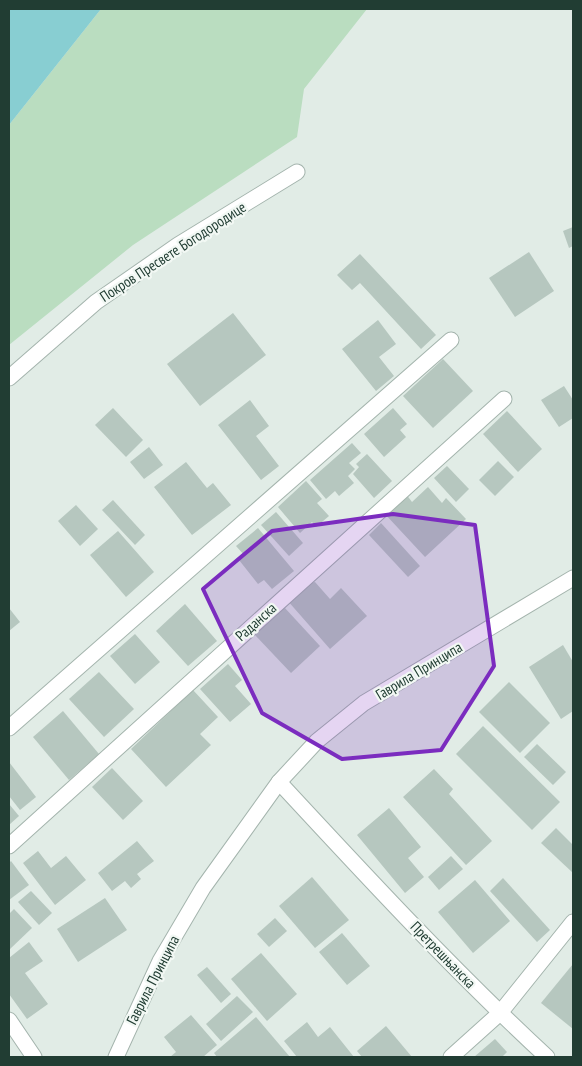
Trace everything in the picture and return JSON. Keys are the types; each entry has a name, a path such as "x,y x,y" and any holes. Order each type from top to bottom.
{"street":[{"name":"Покров Пресвете Богодородице","path":"9,378 96,302 178,245 297,172"},
{"path":"9,728 451,340"},
{"name":"Раданска","path":"9,846 504,399"},
{"name":"Гаврила Принципа","path":"116,1057 160,961 203,888 279,782 317,741 364,704 573,578"},
{"name":"Претрешњанска","path":"279,782 386,897 500,1014 547,1057"},
{"path":"451,1057 500,1014 573,922"},
{"path":"9,1020 34,1057"}],"highlighted area":[{"path":"393,514 475,525 494,666 441,750 342,759 262,713 203,589 272,531"}],"green space":[{"path":"101,9 367,9 304,89 297,137 133,245 9,345 9,125"}],"water":[{"path":"9,9 101,9 9,125"}],"building":[{"path":"573,227 573,246 569,248 563,231"},
{"path":"529,252 554,291 515,317 489,278"},
{"path":"360,254 436,335 421,349 360,283 352,290 337,275"},
{"path":"233,313 266,355 200,406 167,364"},
{"path":"378,320 396,344 379,357 394,376 376,391 342,349"},
{"path":"443,359 473,391 433,428 403,396"},
{"path":"564,386 573,400 573,418 559,427 541,400"},
{"path":"250,400 269,426 256,436 279,466 261,480 218,425"},
{"path":"113,408 143,440 126,457 95,425"},
{"path":"393,408 407,424 400,430 406,437 384,457 364,434"},
{"path":"507,411 542,449 518,472 483,434"},
{"path":"352,443 361,453 349,463 355,469 348,476 354,483 339,496 335,491 326,499 310,480"},
{"path":"149,447 163,465 144,479 130,462"},
{"path":"367,454 392,481 374,498 353,474 359,467 356,464"},
{"path":"498,461 514,477 495,496 479,480"},
{"path":"186,462 207,488 213,483 231,505 192,535 154,487"},
{"path":"447,466 469,489 456,502 434,478"},
{"path":"306,481 322,499 317,503 329,516 316,527 312,522 300,533 278,507"},
{"path":"428,487 442,503 446,498 466,519 425,557 385,514 406,494 412,502"},
{"path":"113,500 145,535 135,545 102,510"},
{"path":"76,505 98,529 80,546 58,521"},
{"path":"276,512 303,543 289,556 261,525"},
{"path":"381,523 420,566 408,577 369,535"},
{"path":"258,528 294,571 272,589 264,580 258,584 239,560 245,556 236,546"},
{"path":"118,531 154,572 126,597 90,555"},
{"path":"315,582 330,599 341,588 367,616 330,649 287,600 305,584"},
{"path":"185,604 217,641 188,666 156,631"},
{"path":"284,607 320,646 291,673 255,635"},
{"path":"9,608 20,622 9,631"},
{"path":"135,634 160,662 135,684 110,656"},
{"path":"563,645 573,662 573,711 561,719 529,667"},
{"path":"228,664 242,680 235,686 251,704 230,722 200,689"},
{"path":"99,672 134,709 104,737 69,699"},
{"path":"509,682 550,723 520,753 479,712"},
{"path":"193,690 218,717 200,734 211,745 166,787 131,749"},
{"path":"63,711 99,754 69,780 33,737"},
{"path":"483,726 560,802 532,830 456,754"},
{"path":"537,744 566,772 553,785 524,757"},
{"path":"9,762 36,797 20,810 9,796"},
{"path":"112,768 143,801 123,820 92,787"},
{"path":"434,769 453,789 449,794 492,841 466,865 403,797"},
{"path":"9,804 19,816 9,825"},
{"path":"389,808 421,847 408,858 424,877 405,893 357,835"},
{"path":"556,828 573,845 573,873 541,843"},
{"path":"137,841 154,861 137,874 141,879 131,888 125,881 112,891 98,873"},
{"path":"38,851 51,868 66,856 86,880 55,905 23,863"},
{"path":"451,856 463,869 439,890 428,877"},
{"path":"11,861 29,885 9,900 9,863"},
{"path":"312,877 349,920 315,948 279,906"},
{"path":"503,878 550,930 537,942 490,891"},
{"path":"475,880 510,921 473,953 438,912"},
{"path":"31,891 52,913 39,925 18,902"},
{"path":"105,898 127,930 78,962 57,929"},
{"path":"14,909 32,928 9,950 9,914"},
{"path":"275,918 287,931 269,947 257,934"},
{"path":"342,933 370,966 347,985 319,952"},
{"path":"29,942 43,961 25,973 48,1004 27,1019 9,994 9,958"},
{"path":"261,953 297,994 267,1021 231,979"},
{"path":"573,964 573,1029 541,1003"},
{"path":"207,967 231,994 221,1003 197,975"},
{"path":"237,996 253,1012 221,1041 206,1024"},
{"path":"191,1015 217,1045 203,1057 170,1057 176,1052 164,1037"},
{"path":"256,1017 290,1057 217,1057 214,1053"},
{"path":"307,1022 318,1037 330,1027 354,1057 297,1057 284,1041"},
{"path":"386,1026 412,1057 362,1057 357,1051"},
{"path":"495,1039 507,1052 502,1057 474,1057"}]}
